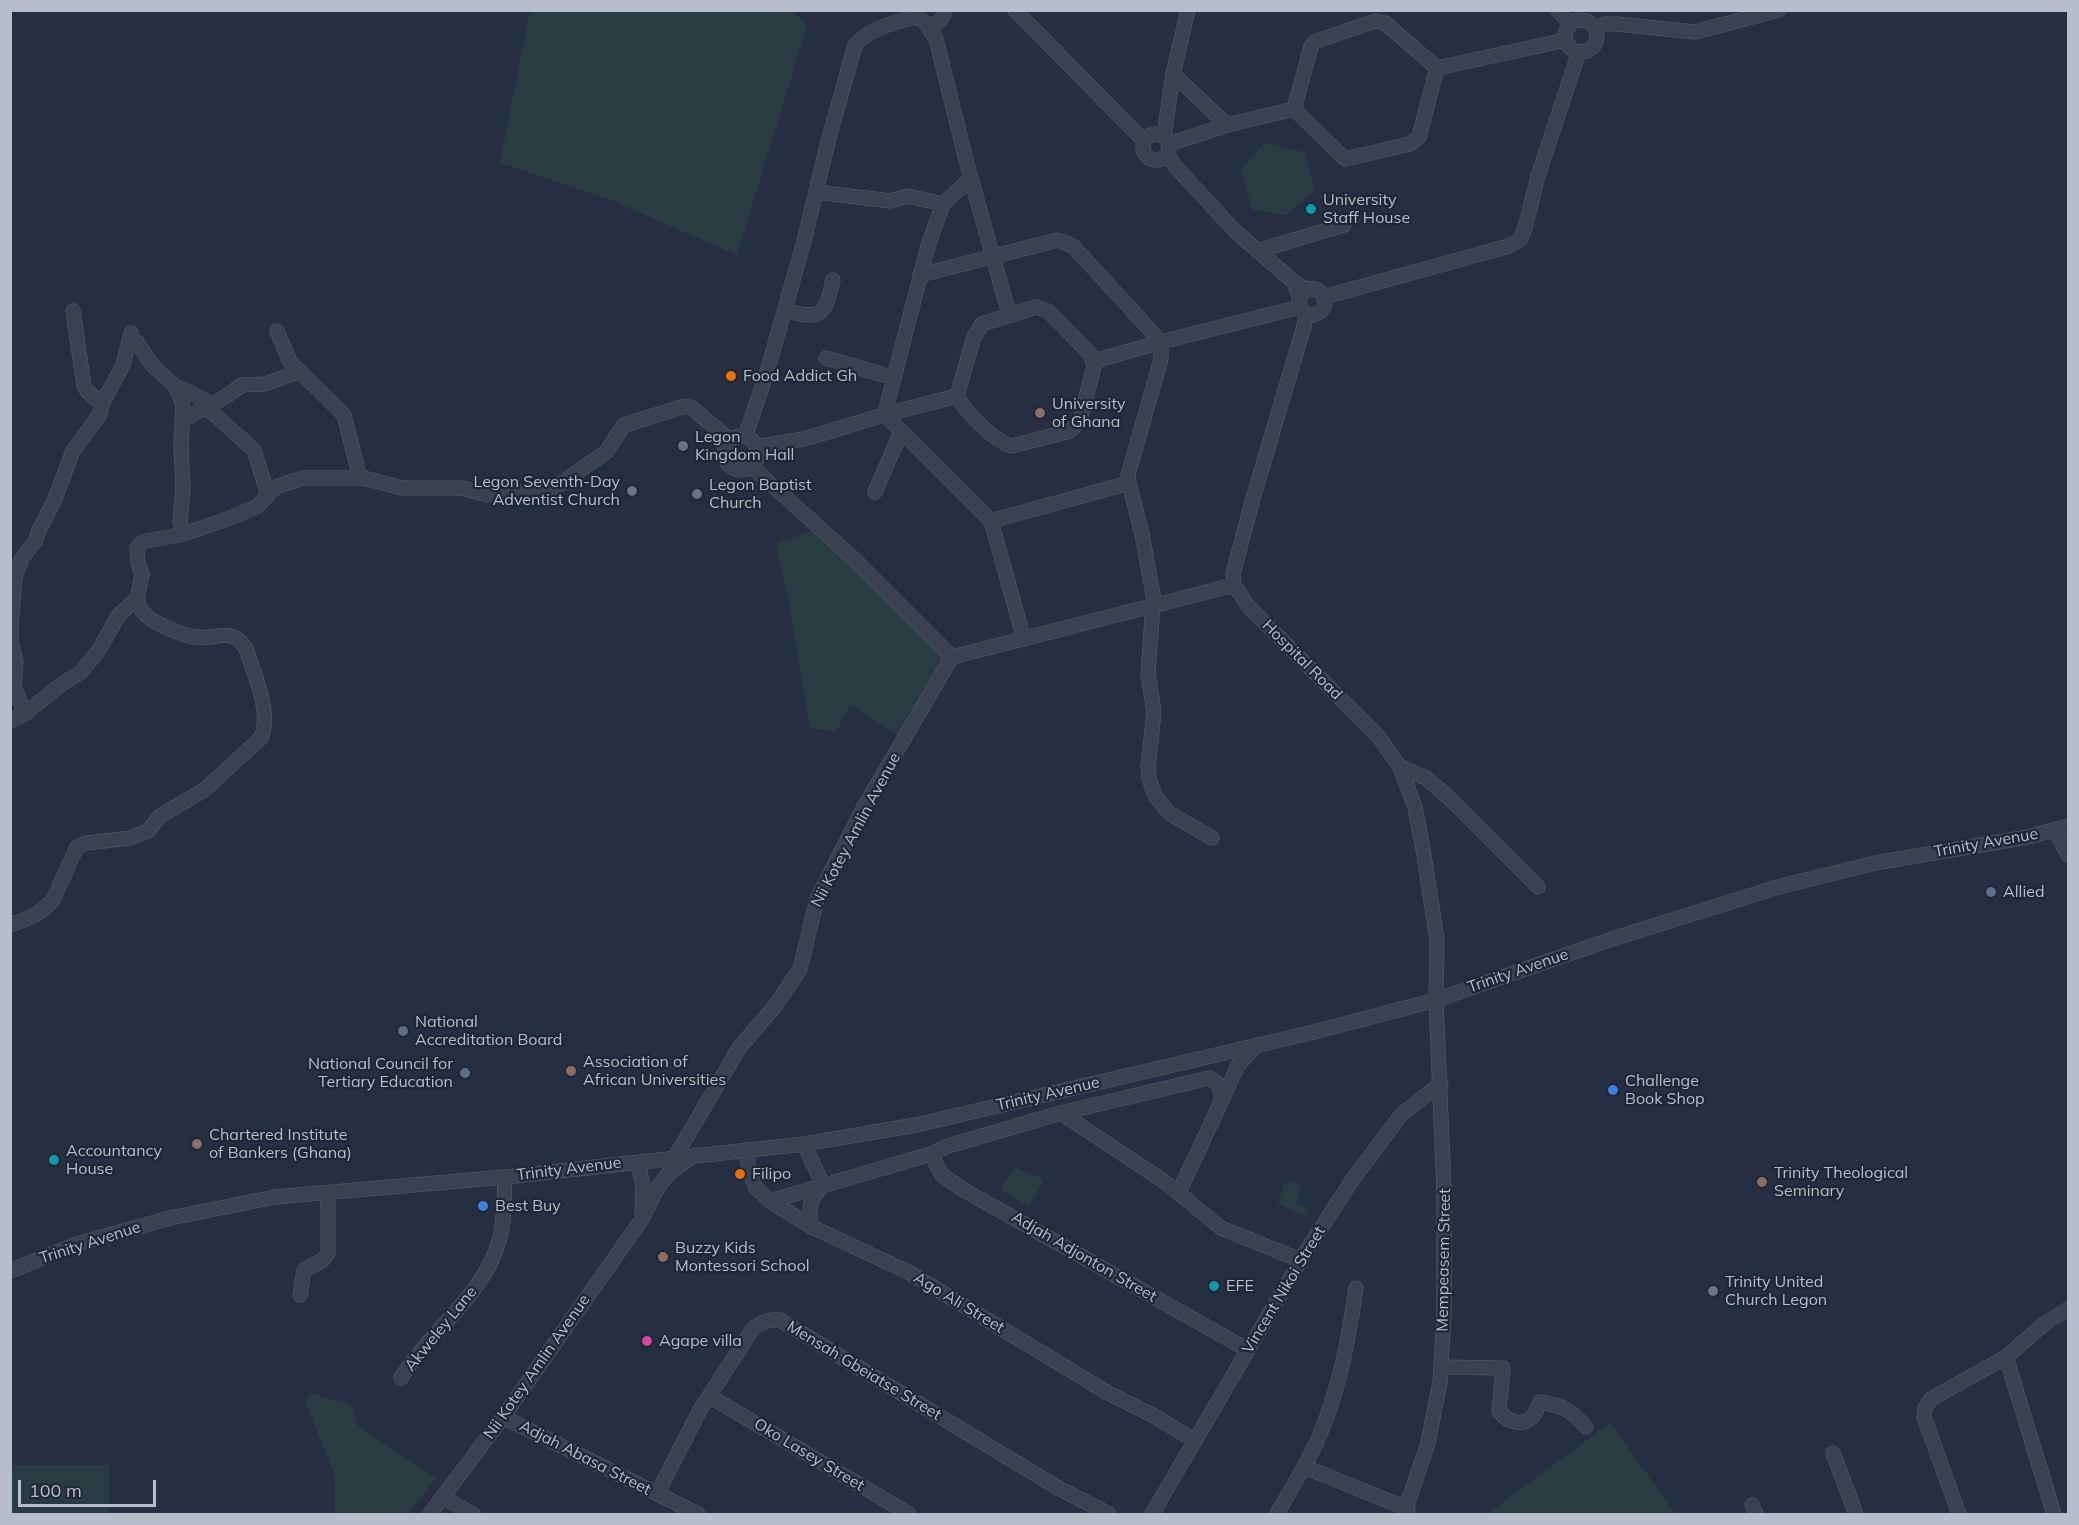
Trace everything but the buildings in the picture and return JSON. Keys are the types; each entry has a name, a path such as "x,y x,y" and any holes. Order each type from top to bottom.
{"street":[{"path":"1015,10 1134,130 1161,148 1235,231 1294,282 1305,308"},
{"path":"1161,148 1173,74 1188,10"},
{"path":"1557,10 1571,24"},
{"path":"1592,20 1597,36 1594,45 1587,51 1579,52 1571,48 1566,40 1566,32 1571,24 1579,20 1592,20 1605,24 1695,32 1779,10"},
{"path":"745,437 784,310 855,45 874,29 934,15 936,39 971,178 1010,315"},
{"path":"1294,109 1314,42 1376,21 1384,23 1437,68"},
{"path":"1437,68 1566,40"},
{"path":"1324,297 1509,246 1520,240 1538,176 1579,52"},
{"path":"1294,109 1345,159 1410,144 1419,137 1437,68"},
{"path":"1173,74 1227,125"},
{"path":"1161,148 1227,125 1294,109"},
{"path":"971,178 944,204 928,246 887,405 887,414 901,432 991,521 1024,639"},
{"path":"816,192 890,201 908,196 944,204"},
{"path":"1257,250 1344,225"},
{"path":"920,274 1058,240 1066,242 1073,246 1161,342 1161,359 1128,475 1142,534 1154,605 1148,674 1154,712 1148,767 1149,778 1155,796 1169,813 1212,838"},
{"path":"784,310 808,315 820,313 825,308 833,280"},
{"path":"751,466 853,558 952,657 1234,585 1233,574 1238,552 1305,308 1319,290 1324,297 1322,311 1305,308 1161,342 1094,361"},
{"path":"1036,307 1048,311 1091,355 1094,361 1080,420 1076,426 1070,431 1020,444 1012,446 1002,443 966,411 957,396 974,337 982,324 1036,307"},
{"path":"73,311 84,386 102,404"},
{"path":"277,331 286,356 329,403 344,415 360,478"},
{"path":"25,714 14,686 16,662 11,643 11,626 15,577 22,558 36,540 54,501 73,451 100,414 102,404 123,365 134,337 152,365 176,387 189,392 208,405 254,450 268,495"},
{"path":"826,358 894,378"},
{"path":"183,420 242,385 265,384 300,370"},
{"path":"176,387 183,406 181,445 183,488 180,522 184,534"},
{"path":"756,447 804,440 887,414 957,396"},
{"path":"10,925 35,916 47,907 77,847 86,843 130,838 148,831 160,816 204,790 261,738 263,702 246,648 241,641 230,635 194,637 158,624 142,612 137,597 142,575 137,548 142,542 184,534 254,508 278,486 303,478 360,478 402,488 462,488 487,495 514,490 539,496 545,495 606,452 624,425 679,407 692,408 730,440"},
{"path":"875,492 901,432"},
{"path":"740,436 745,437 754,442 757,457 747,469 736,469 725,459 725,448 730,440 740,436"},
{"path":"991,521 1130,483"},
{"name":"Hospital Road","path":"1234,585 1249,607 1378,736 1400,767 1415,807 1429,884 1437,940 1436,1000"},
{"path":"10,722 25,714 88,665 118,616 137,597"},
{"name":"Nii Kotey Amlin Avenue","path":"675,1157 740,1048 775,1006 800,969 817,899 865,805 952,657"},
{"path":"1400,767 1426,778 1447,796 1538,887"},
{"name":"Trinity Avenue","path":"10,1271 77,1244 170,1218 275,1197 505,1177 696,1154 804,1144 916,1125 1257,1045 1436,1000 1612,939 1768,890 1875,863 2028,837 2068,826"},
{"path":"2055,831 2068,855"},
{"name":"Mempeasem Street","path":"1406,1512 1428,1443 1441,1367 1444,1315 1444,1189 1436,1000"},
{"path":"770,1201 1061,1113 1213,1080 1238,1065 1257,1045"},
{"path":"1179,1192 1238,1065"},
{"path":"1213,1080 1222,1091 1221,1102"},
{"name":"Vincent Nikoi Street","path":"1152,1515 1300,1260 1353,1179 1401,1115 1441,1083"},
{"path":"1061,1113 1179,1192 1221,1228 1300,1260"},
{"path":"804,1144 823,1185"},
{"name":"Ago Ali Street","path":"746,1150 749,1170 756,1188 770,1201 812,1227 910,1273 1108,1394 1154,1416 1194,1440"},
{"name":"Nii Kotey Amlin Avenue","path":"430,1515 503,1417 642,1219 658,1186 669,1173 696,1154"},
{"name":"Adjah Adjonton Street","path":"931,1154 942,1175 962,1190 1248,1350"},
{"path":"638,1162 643,1186 642,1219"},
{"name":"Akweley Lane","path":"401,1378 412,1360 475,1289 494,1256 502,1231 505,1177"},
{"path":"812,1227 809,1213 811,1199 823,1185"},
{"path":"300,1295 304,1270 323,1260 328,1253 328,1192"},
{"path":"1277,1515 1305,1467 1321,1432 1336,1388 1349,1338 1356,1288"},
{"path":"1959,1515 1924,1417 1925,1408 1931,1400 2006,1357 2044,1324 2068,1310"},
{"name":"Mensah Gbeiatse Street","path":"657,1494 709,1396 758,1324 771,1319 780,1320 1060,1489 1109,1515"},
{"path":"2006,1357 2054,1515"},
{"path":"1441,1367 1503,1368 1499,1411 1504,1418 1517,1423 1528,1420 1535,1415 1540,1402 1563,1406 1574,1413 1586,1427"},
{"name":"Oko Lasey Street","path":"709,1396 909,1515"},
{"name":"Adjah Abasa Street","path":"503,1417 698,1515"},
{"path":"1833,1453 1856,1515"},
{"path":"1305,1467 1406,1512"},
{"path":"442,1497 473,1515"}],"green space":[{"path":"530,11 792,11 807,26 737,255 613,201 500,163"},
{"path":"1265,143 1304,152 1315,190 1287,215 1253,210 1240,170"},
{"path":"814,530 946,657 899,736 850,704 836,732 810,728 789,602 776,544"},
{"path":"1015,1167 1044,1180 1029,1206 1001,1190"},
{"path":"1292,1181 1301,1187 1297,1204 1309,1209 1306,1216 1278,1204 1285,1182"},
{"path":"311,1393 351,1405 358,1426 436,1478 408,1514 335,1514 335,1476 305,1401"},
{"path":"1610,1423 1676,1514 1493,1514 1491,1511"},
{"path":"10,1465 109,1465 109,1514 11,1514"}],"place":[{"name":"University Staff House","path":"1311,209"},
{"name":"Food Addict Gh","path":"731,376"},
{"name":"University of Ghana","path":"1040,413"},
{"name":"Legon Kingdom Hall","path":"683,446"},
{"name":"Legon Seventh-Day Adventist Church","path":"632,491"},
{"name":"Legon Baptist Church","path":"697,494"},
{"name":"Allied","path":"1991,892"},
{"name":"National Accreditation Board","path":"403,1031"},
{"name":"Association of African Universities","path":"571,1071"},
{"name":"National Council for Tertiary Education","path":"465,1073"},
{"name":"Challenge Book Shop","path":"1613,1090"},
{"name":"Chartered Institute of Bankers (Ghana)","path":"197,1144"},
{"name":"Accountancy House","path":"54,1160"},
{"name":"Filipo","path":"740,1174"},
{"name":"Trinity Theological Seminary","path":"1762,1182"},
{"name":"Best Buy","path":"483,1206"},
{"name":"Buzzy Kids Montessori School","path":"663,1257"},
{"name":"EFE","path":"1214,1286"},
{"name":"Trinity United Church Legon","path":"1713,1291"},
{"name":"Agape villa","path":"647,1341"}]}
